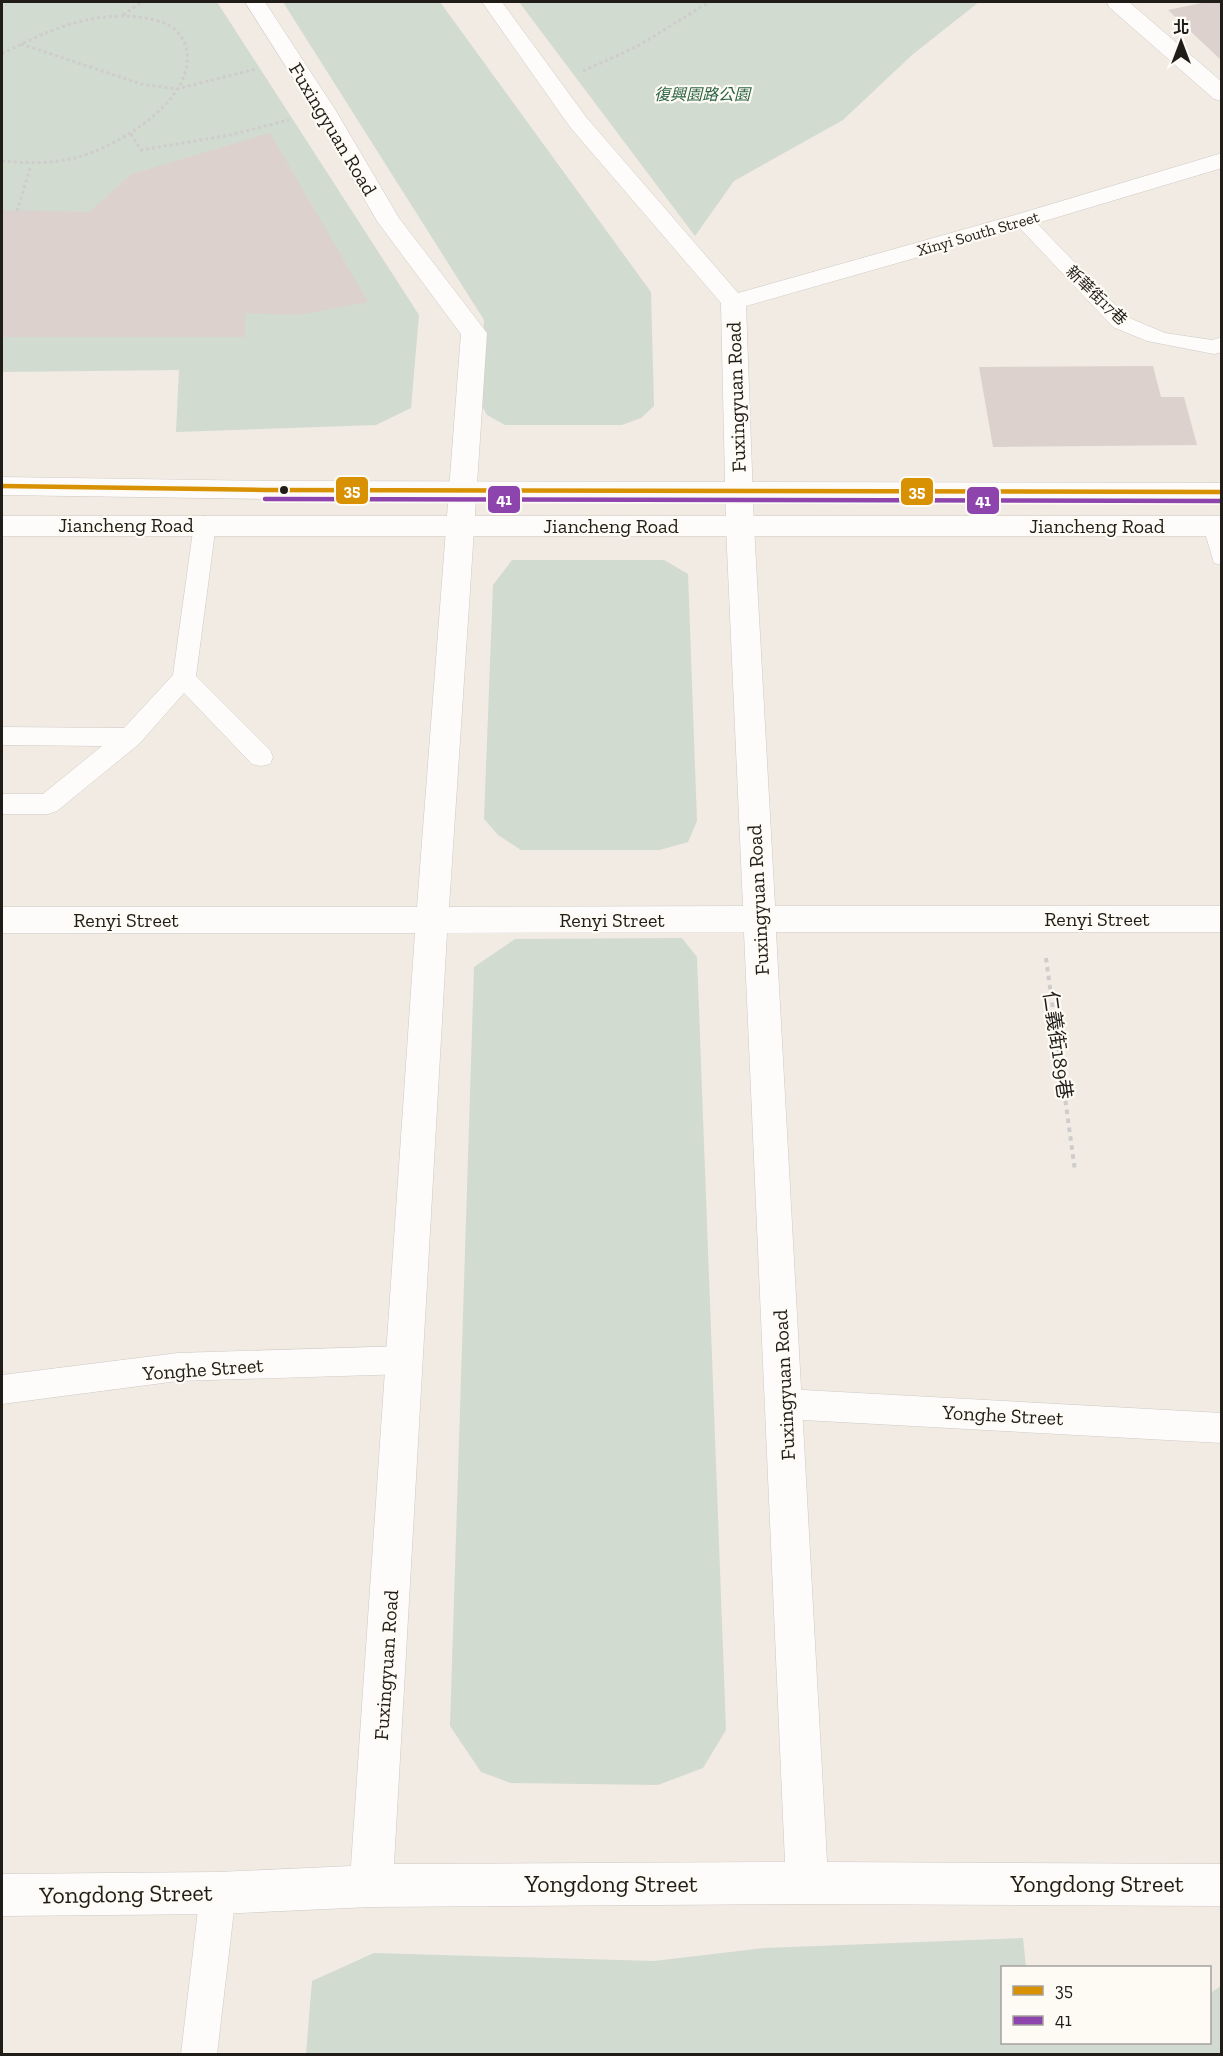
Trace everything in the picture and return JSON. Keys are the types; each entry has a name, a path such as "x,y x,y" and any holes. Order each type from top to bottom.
{"street":[{"name":"Fuxingyuan Road","path":"255,2 325,111 389,221 474,333 432,920 371,1886"},
{"name":"Fuxingyuan Road","path":"492,2 578,122 733,303 740,526 807,1883"},
{"path":"1117,2 1221,94"},
{"name":"Xinyi South Street","path":"733,303 1023,220 1221,160"},
{"name":"Jiancheng Road","path":"2,486 464,491 1221,492"},
{"name":"Jiancheng Road","path":"2,526 1218,526"},
{"name":"Renyi Street","path":"2,920 1221,919"},
{"name":"Yongdong Street","path":"2,1895 218,1893 371,1886 807,1883 1221,1885"}],"lane":[{"name":"新華街17巷","path":"1023,220 1120,322 1136,331 1170,342 1214,347 1221,344"},
{"path":"2,804 48,804 130,737 184,678 205,525"},
{"path":"1218,526 1221,557"},
{"path":"184,678 261,756"},
{"path":"2,736 130,737"},
{"name":"Yonghe Street","path":"2,1390 178,1367 406,1360"},
{"name":"Yonghe Street","path":"785,1404 1221,1428"},
{"path":"200,2055 218,1893"}],"path":[{"path":"123,15 142,2"},
{"path":"552,85 638,46 709,2"},
{"path":"2,54 67,25 123,15 145,17 167,23 181,33 186,47 187,65 177,89 158,111 131,134 101,150 79,157 31,165 2,162"},
{"path":"20,44 141,84 177,89 291,60"},
{"path":"131,134 141,150 230,135 325,111"},
{"path":"17,211 31,165"},
{"name":"仁義街189巷","path":"1040,919 1075,1171"}],"green space":[{"path":"2,2 217,2 419,315 411,408 376,425 176,432 179,370 2,372"},
{"path":"283,2 440,2 651,292 654,406 641,418 622,425 505,425 487,415 479,400 484,320"},
{"name":"復興園路公園","path":"519,2 979,2 912,55 843,120 734,181 695,236"},
{"path":"512,560 664,560 688,574 697,821 688,842 660,850 521,850 498,835 484,819 493,585"},
{"path":"682,938 697,957 726,1730 703,1768 658,1785 511,1783 481,1772 450,1726 474,967 515,939"},
{"path":"1023,1938 1026,1966 1001,1966 1001,2044 1211,2044 1211,1992 1221,1986 1221,2054 306,2054 312,1981 374,1953 654,1961 765,1948"}],"building":[{"path":"1207,2 1222,2 1222,61 1168,10"},
{"path":"270,133 368,302 299,315 245,313 245,337 2,337 2,210 89,212 132,174"},
{"path":"1153,366 1161,397 1184,397 1197,445 993,447 979,367"}],"transit line":[{"name":"35","path":"2,486 265,490 1222,492"},
{"name":"41","path":"265,499 1222,501"}]}
